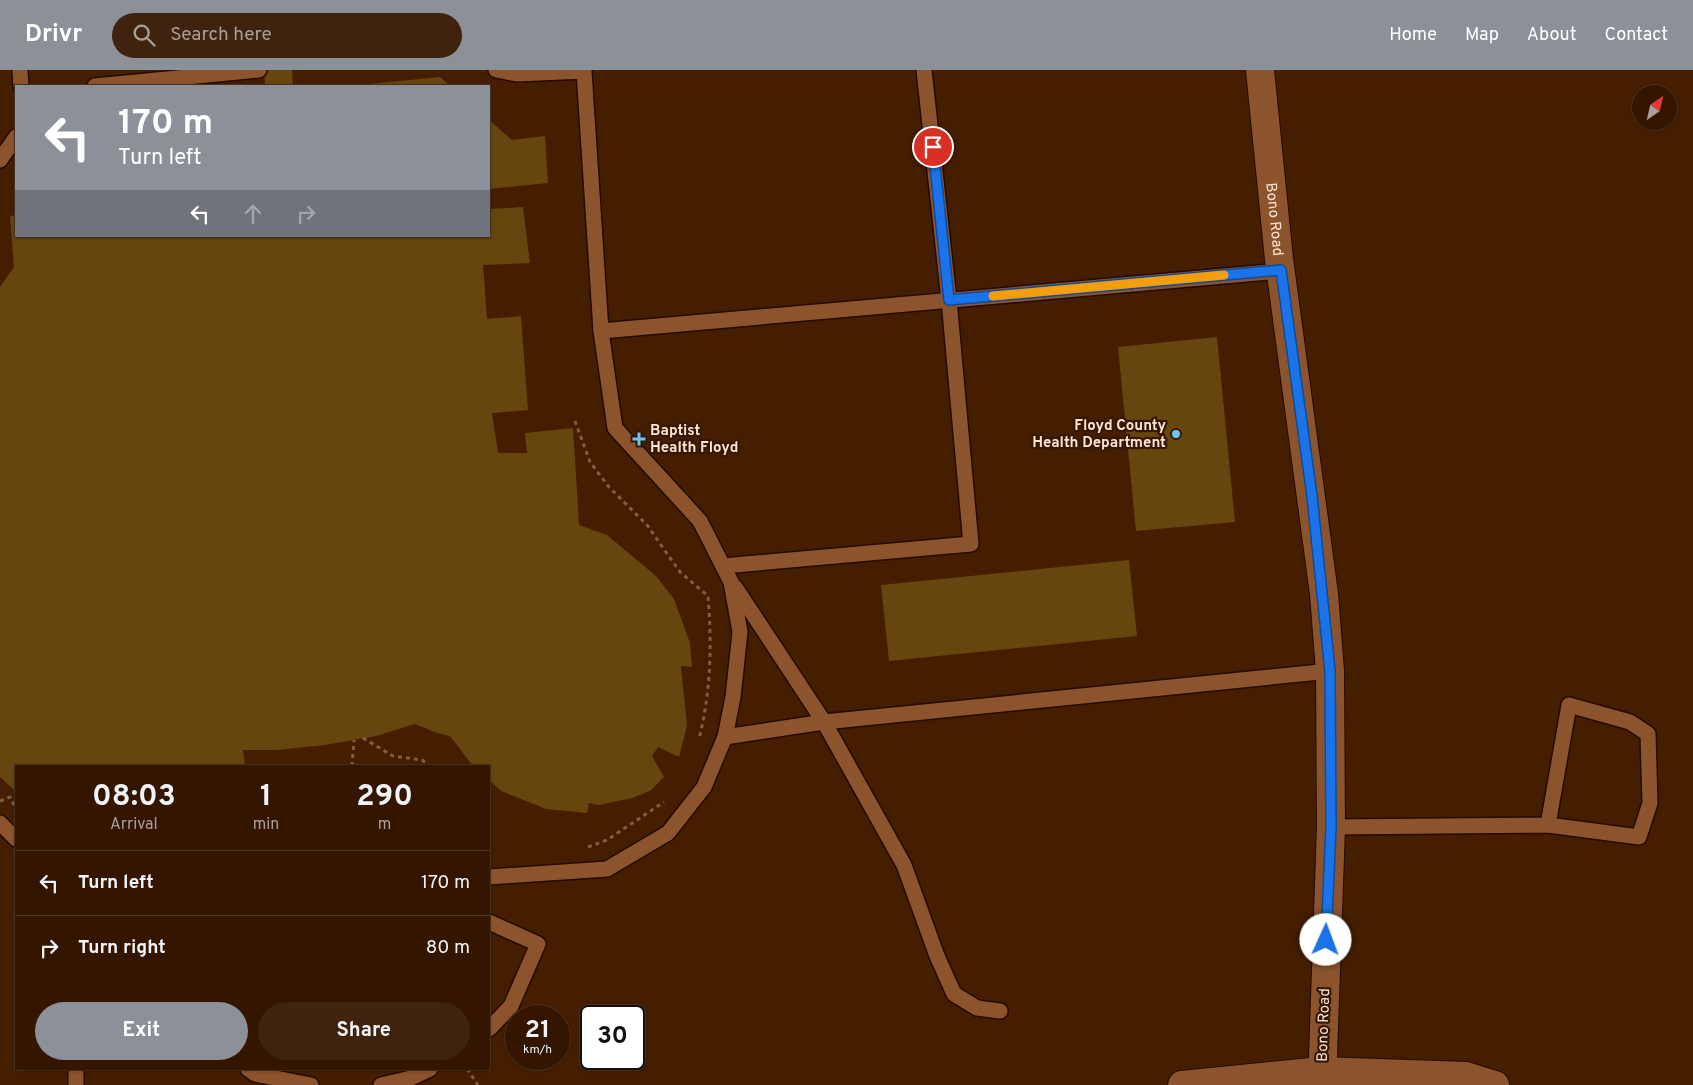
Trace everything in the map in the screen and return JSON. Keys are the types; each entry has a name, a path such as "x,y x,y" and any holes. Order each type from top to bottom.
{"street":[{"name":"Bono Road","path":"1260,70 1281,270 1312,496 1330,671 1331,827 1322,1078"},
{"path":"1182,1085 1322,1078 1466,1076 1495,1085"}],"lane":[{"path":"20,70 21,85"},
{"path":"104,85 259,70"},
{"path":"496,70 517,74 590,70 601,331 615,428 700,521 731,582 824,722 904,864 937,956 954,994 978,1008 1000,1011"},
{"path":"723,566 971,544 949,300 924,70"},
{"path":"0,160 15,138"},
{"path":"601,331 1281,270"},
{"path":"490,877 607,869 668,833 704,787 725,737 733,696 740,632 731,582"},
{"path":"725,737 824,722 1330,671"},
{"path":"1331,827 1548,825 1639,837 1650,803 1648,734 1630,722 1570,705 1548,825"},
{"path":"0,823 15,838"},
{"path":"490,922 538,944 510,1006 490,1028"},
{"path":"76,1070 76,1085"},
{"path":"250,1070 256,1074 311,1085"},
{"path":"381,1085 411,1078 428,1070"}],"path":[{"path":"575,421 590,462 609,487 647,525 680,572 708,596 712,644 708,697 696,746"},
{"path":"363,738 393,756 422,760 429,765"},
{"path":"352,765 354,740"},
{"path":"0,801 10,797 15,807"},
{"path":"580,851 607,840 667,800"},
{"path":"468,1070 478,1085"}],"building":[{"path":"264,70 292,70 293,85 265,85"},
{"path":"440,77 449,85 359,85"},
{"path":"490,121 512,140 545,136 548,183 490,189"},
{"path":"523,207 530,263 483,265 487,319 521,316 528,410 492,413 498,453 527,453 525,433 573,428 579,525 607,535 656,576 674,599 690,643 692,667 681,666 687,726 679,757 658,747 652,756 664,777 650,791 632,798 599,805 589,803 587,813 546,809 501,791 490,781 490,765 472,765 450,736 415,724 376,736 325,745 277,750 243,750 245,765 15,765 15,790 13,789 0,777 0,287 14,267 10,216 15,215 15,237 490,237 490,209"},
{"name":"Floyd County Health Department","path":"1217,337 1235,522 1136,531 1118,347"},
{"path":"1129,560 1137,636 889,661 881,585"}],"slow traffic":[{"path":"993,296 1224,275"}],"place":[{"name":"Floyd County Health Department","path":"1176,434"},
{"name":"Baptist Health Floyd","path":"639,439"}],"route":[{"path":"933,147 949,300 1281,270 1324,594 1330,671 1331,827 1326,940"}]}
